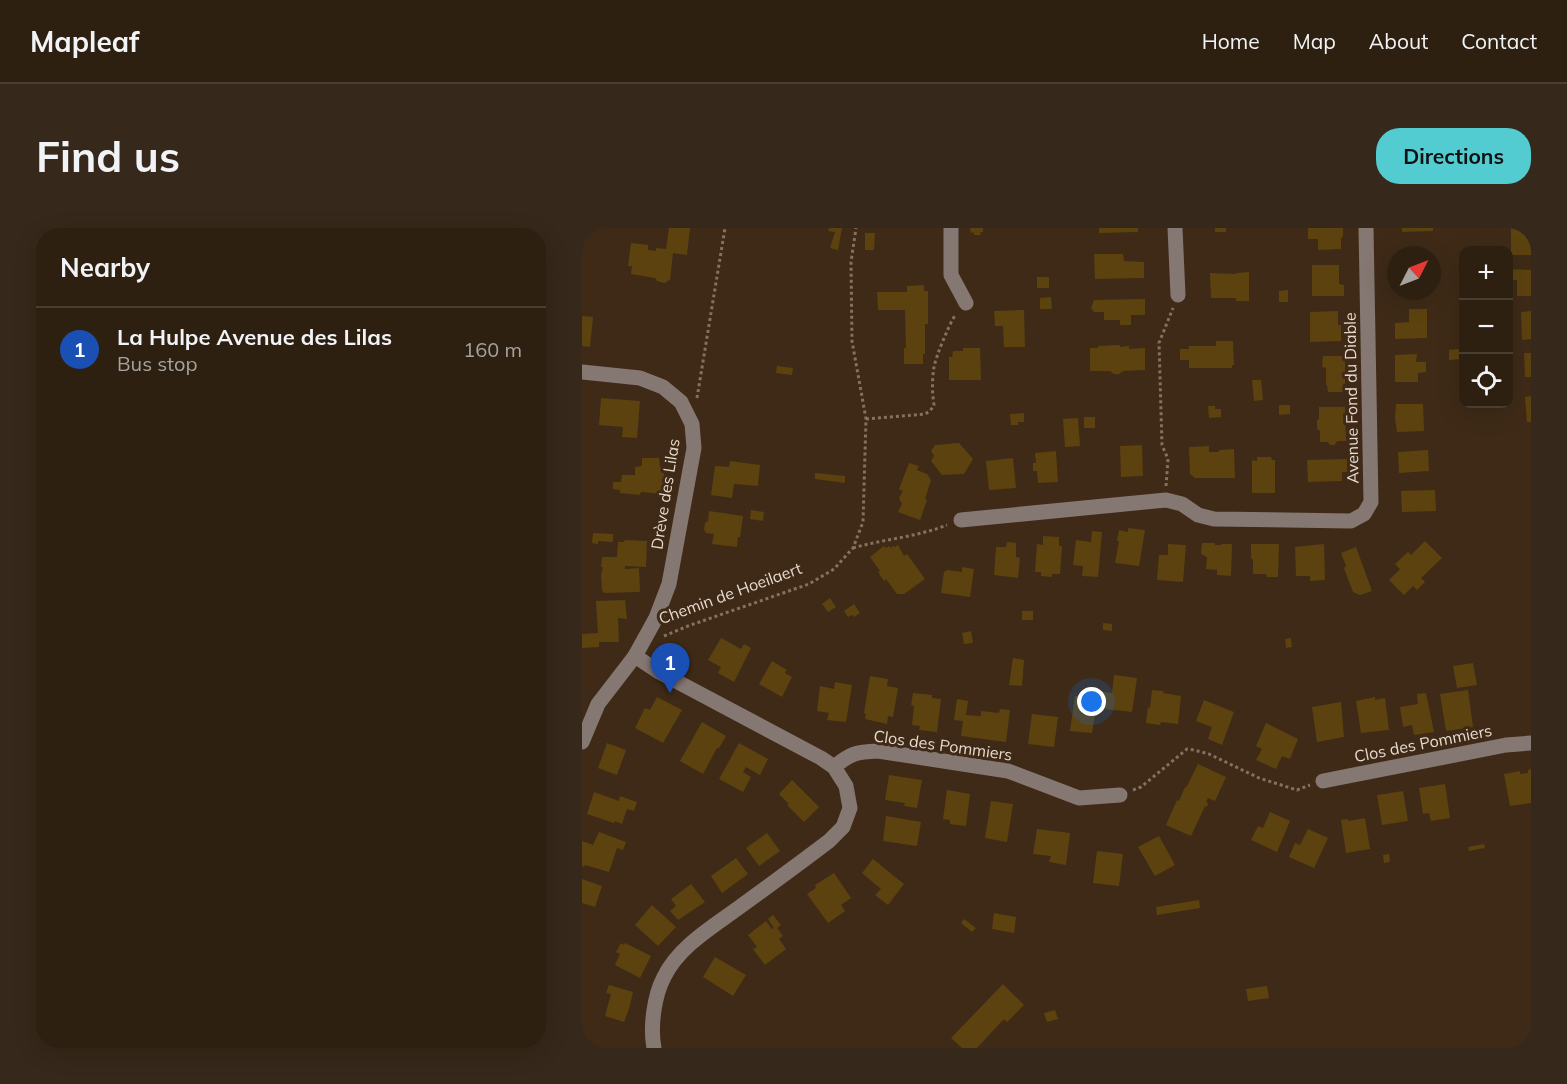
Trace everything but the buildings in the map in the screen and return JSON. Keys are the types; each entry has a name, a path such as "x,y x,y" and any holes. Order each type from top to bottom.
{"street":[{"path":"951,228 951,275 966,303"},
{"path":"1175,228 1178,295"},
{"name":"Avenue Fond du Diable","path":"961,520 1166,500 1182,504 1198,515 1214,519 1351,521 1364,514 1371,502 1366,228"},
{"name":"Drève des Lilas","path":"582,372 640,378 663,387 681,402 692,424 694,448 669,584 656,618 635,656"},
{"path":"582,742 598,704 635,656 659,672 821,758 834,767 846,786 850,808 843,827 829,841 701,935 680,954 664,976 654,1002 654,1048"},
{"name":"Clos des Pommiers","path":"1323,781 1506,745 1531,743"},
{"name":"Clos des Pommiers","path":"834,767 848,756 858,752 878,750 1008,771 1079,798 1120,795"}],"path":[{"path":"688,415 695,407 725,228"},
{"name":"Chemin de Hoeilaert","path":"644,642 656,640 688,626 808,584 834,569 853,548 863,522 866,418 852,341 851,262 856,228"},
{"path":"1166,500 1165,478 1168,459 1162,445 1159,343 1178,295"},
{"path":"866,418 925,414 930,411 934,405 934,366 951,320 966,303"},
{"path":"853,548 936,530 961,520"},
{"path":"1120,795 1141,787 1186,749 1209,754 1259,778 1297,790 1323,781"}],"place":[{"name":"La Hulpe Avenue des Lilas","path":"670,693"}]}
